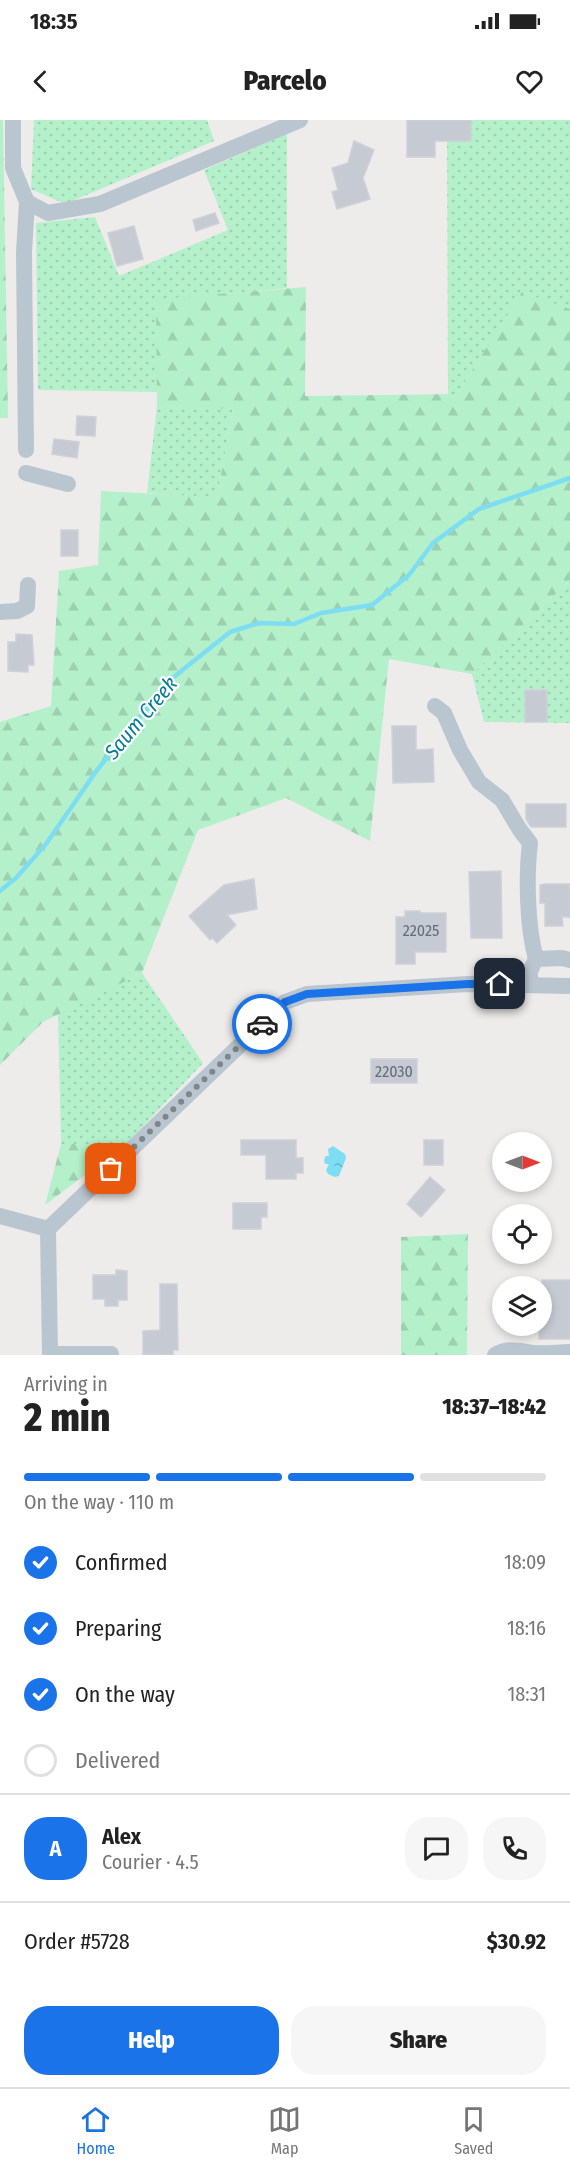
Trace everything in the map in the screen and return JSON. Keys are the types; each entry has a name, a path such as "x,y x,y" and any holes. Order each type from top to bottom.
{"street":[{"path":"13,120 14,168 27,202 24,252 26,450"},
{"path":"27,202 48,213 99,204 300,120"},
{"path":"26,473 68,484"},
{"path":"0,612 17,611 27,606 28,585"},
{"path":"435,706 444,713 460,750 479,782 502,800 530,843 527,864 531,945 536,960 530,971 530,985"},
{"path":"536,960 562,958 570,960"},
{"path":"111,1354 50,1354 48,1229 285,1002 307,994 468,984 570,986"},
{"path":"0,1216 48,1229"},
{"path":"495,1355 503,1350 512,1349 538,1354 570,1352"}],"green space":[{"path":"0,120 3,120 8,418 0,418"},
{"path":"34,120 207,120 214,141 65,204 31,189"},
{"path":"447,120 570,120 570,309 522,293 457,394 448,394"},
{"path":"287,134 287,288 157,300 157,392 38,390 36,223 95,217 119,276 228,230 204,170"},
{"path":"306,287 305,396 457,394 522,292 570,309 570,580 472,674 389,659 370,841 286,798 198,830 142,973 43,1022 0,1065 0,722 51,706 59,571 98,565 101,491 217,497 233,409 157,406 156,299"},
{"path":"157,406 233,408 217,498 147,493"},
{"path":"570,580 570,723 484,722 472,674"},
{"path":"142,973 203,1063 126,1144 61,1144 58,1014"},
{"path":"61,1144 126,1144 45,1205"},
{"path":"468,1234 467,1355 401,1355 401,1237"}],"water":[{"path":"333,1146 345,1154 346,1158 339,1176 335,1177 328,1174 326,1170 329,1164 325,1164 324,1160 326,1156 329,1156 328,1149"}],"building":[{"path":"407,120 471,120 471,141 435,141 435,157 407,157"},
{"path":"354,141 374,150 363,178 370,199 337,209 332,192 338,190 332,168 348,163"},
{"path":"215,213 219,223 196,231 193,220"},
{"path":"134,226 143,259 117,266 108,233"},
{"path":"77,416 96,417 95,436 76,435"},
{"path":"54,439 79,442 77,458 52,454"},
{"path":"61,530 78,530 78,556 61,556"},
{"path":"16,634 32,635 34,665 28,665 28,672 8,671 8,642 16,642"},
{"path":"525,690 547,690 547,722 525,722"},
{"path":"392,726 416,726 416,750 433,749 434,782 393,783"},
{"path":"526,804 566,804 566,827 531,827 526,819"},
{"path":"501,871 502,938 471,938 469,872"},
{"path":"254,879 257,909 227,915 236,925 217,943 212,938 210,940 189,916 224,885"},
{"path":"570,884 570,917 562,917 563,926 545,926 545,903 540,903 540,885"},
{"path":"405,911 446,913 446,952 415,952 415,964 396,964 396,917 405,917"},
{"path":"371,1059 417,1059 417,1083 371,1083"},
{"path":"241,1140 296,1140 296,1158 303,1158 303,1173 296,1173 296,1179 266,1179 266,1155 241,1155"},
{"path":"424,1140 443,1140 443,1165 424,1165"},
{"path":"430,1177 445,1190 421,1217 407,1204"},
{"path":"233,1203 267,1203 267,1217 261,1217 261,1229 233,1229"},
{"path":"116,1270 127,1271 127,1300 118,1300 118,1306 105,1306 105,1299 93,1299 93,1275 116,1275"},
{"path":"552,1280 570,1280 570,1339 539,1339 539,1336 552,1336"},
{"path":"160,1284 177,1284 178,1350 173,1350 173,1355 143,1355 143,1331 160,1330"}],"waterway":[{"name":"Saum Creek","path":"0,891 16,878 46,844 97,770 170,680 230,632 259,623 294,624 321,613 372,605 409,575 433,543 479,509 570,478"}],"way so far":[{"path":"111,1169 262,1024"}],"route":[{"path":"262,1024 285,1002 307,994 500,984"}]}
